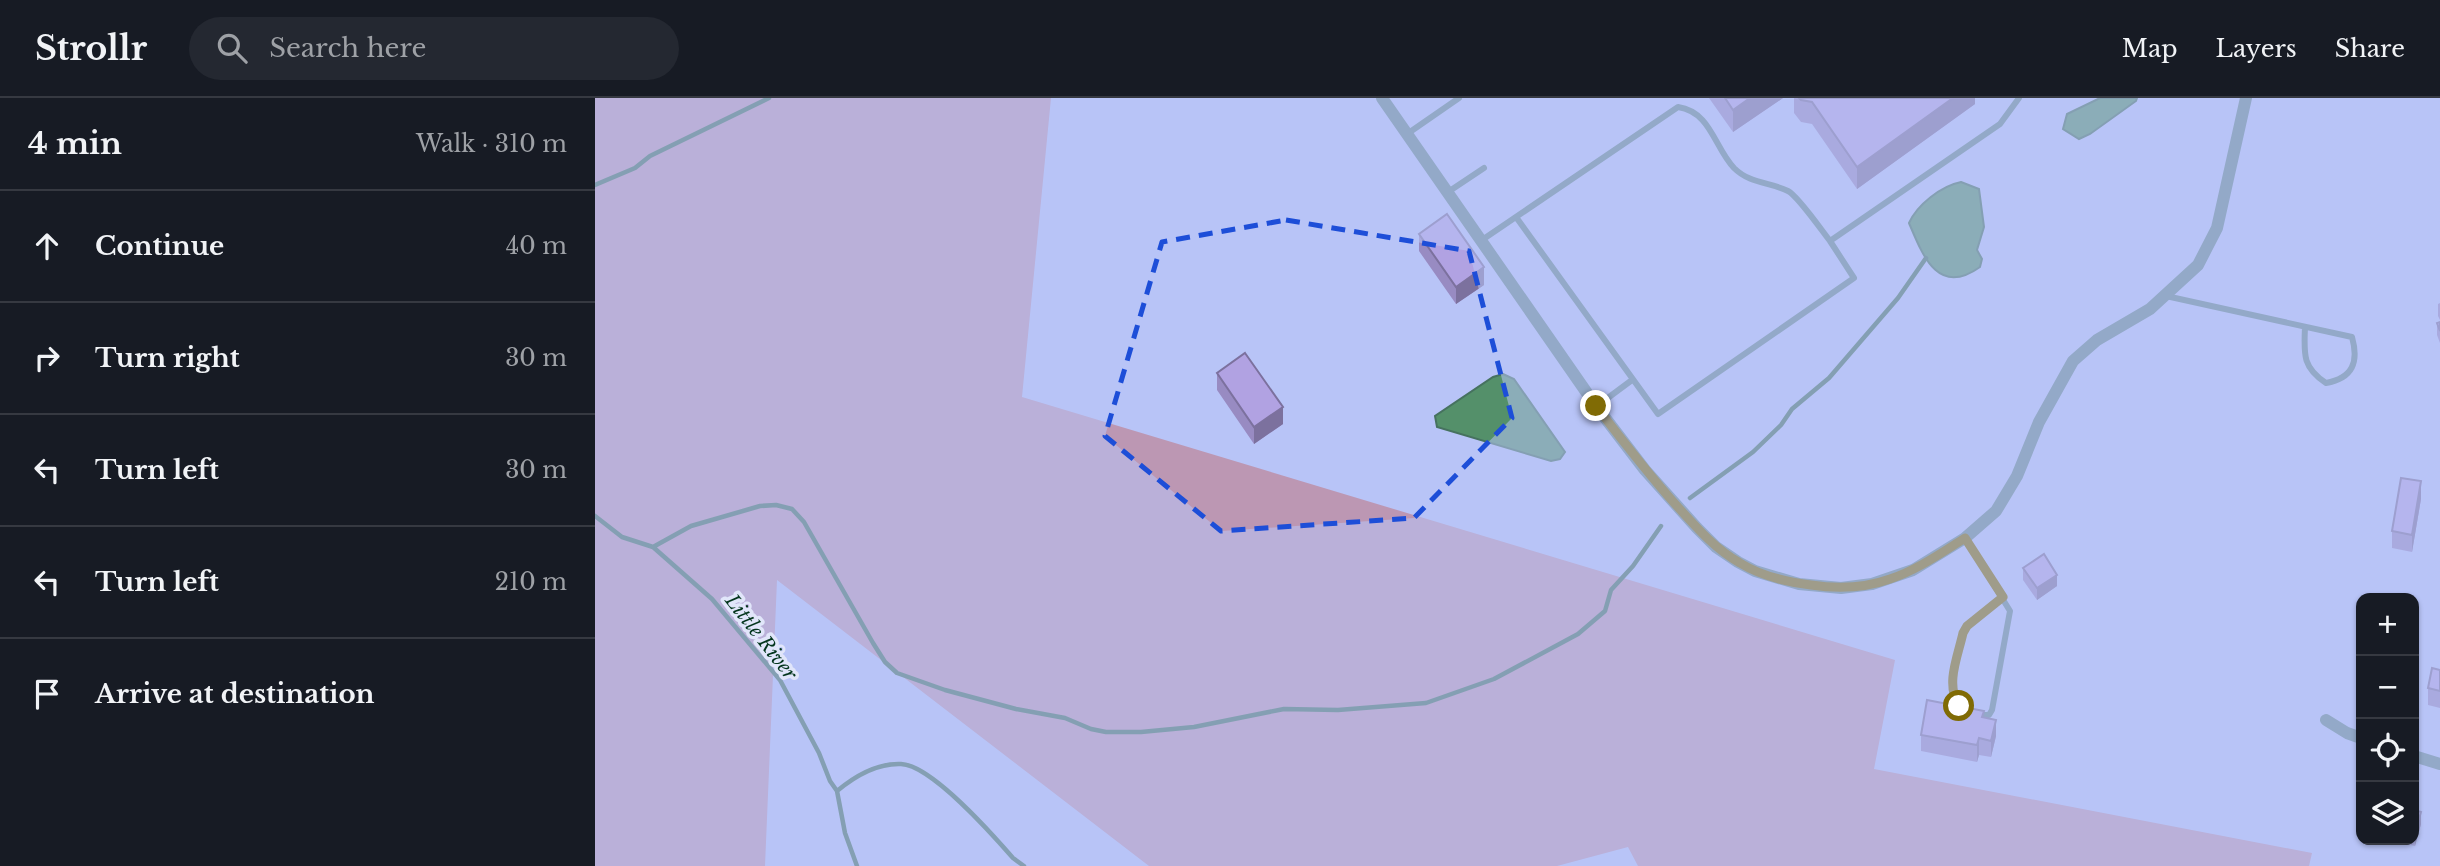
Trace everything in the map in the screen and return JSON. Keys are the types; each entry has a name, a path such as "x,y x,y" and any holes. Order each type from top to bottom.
{"street":[{"path":"1382,98 1596,406 1645,470 1697,528 1727,555 1755,571 1799,584 1822,587 1872,584 1913,570 1965,538 1996,511 2017,476 2039,422 2073,361 2097,340 2150,309 2198,265 2217,228 2246,98"},
{"path":"2326,720 2356,736"},
{"path":"2419,758 2440,764"}],"lane":[{"path":"1407,134 1459,98"},
{"path":"1830,241 2000,124 2019,98"},
{"path":"1482,240 1516,216 1678,107 1691,109 1702,119 1733,167 1748,179 1790,192 1830,241 1854,278 1658,414 1516,216"},
{"path":"1448,192 1484,168"},
{"path":"2164,296 2352,337 2355,347 2354,366 2340,381 2326,383 2314,375 2305,362 2305,327"},
{"path":"1596,406 1632,380"},
{"path":"1965,538 2003,597 2010,616 1992,710 1989,715 1971,714 1959,706 1953,694 1952,683 1963,633 1967,626 2003,597"}],"highlighted area":[{"path":"1286,220 1469,251 1512,418 1414,518 1221,531 1105,436 1162,242"}],"shaded area":[{"path":"595,98 1051,98 1022,397 1895,660 1874,769 2312,853 2309,866 1638,866 1628,847 1557,866 1149,866 777,580 765,866 595,866"},
{"path":"2100,98 2137,98 2090,134 2079,139 2063,129 2067,114"},
{"path":"1961,182 1979,189 1984,227 1977,250 1982,259 1980,267 1965,275 1953,277 1934,269 1920,248 1909,223 1931,197"},
{"path":"1503,374 1514,379 1565,452 1560,459 1551,461 1437,427 1435,416 1493,377"}],"building":[{"path":"1725,98 1750,98 1733,110"},
{"path":"1799,98 1953,98 1857,167 1812,102"},
{"path":"1447,214 1484,267 1456,287 1419,234"},
{"path":"1245,353 1283,407 1254,427 1217,373"},
{"path":"2401,478 2421,481 2412,535 2392,531"},
{"path":"2044,554 2057,575 2037,588 2023,568"},
{"path":"2432,668 2440,670 2440,691 2428,688"},
{"path":"1927,700 1984,711 1982,717 1996,720 1991,741 1979,738 1977,745 1921,735"}],"waterway":[{"name":"Little River","path":"595,185 635,168 650,156 769,98"},
{"path":"1690,498 1753,452 1781,425 1792,409 1829,378 1898,298 1926,258"},
{"path":"653,547 691,526 760,506 776,505 792,509 804,522 885,662 897,673 945,690 1016,709 1065,718 1091,729 1141,732 1194,727 1284,709 1338,710 1426,703 1494,679 1578,634 1605,611 1611,590 1633,566 1661,526"},
{"name":"Little River","path":"595,516 622,537 653,547 712,599 780,680 837,791 845,833 857,866"},
{"path":"837,791 875,768 892,764 914,767 961,803 1013,858 1024,866"}],"route":[{"path":"1596,406 1645,470 1697,528 1717,547 1755,571 1799,584 1822,587 1872,584 1913,570 1965,538 2003,597 1967,626 1963,633 1952,683 1953,694 1959,706"}]}
